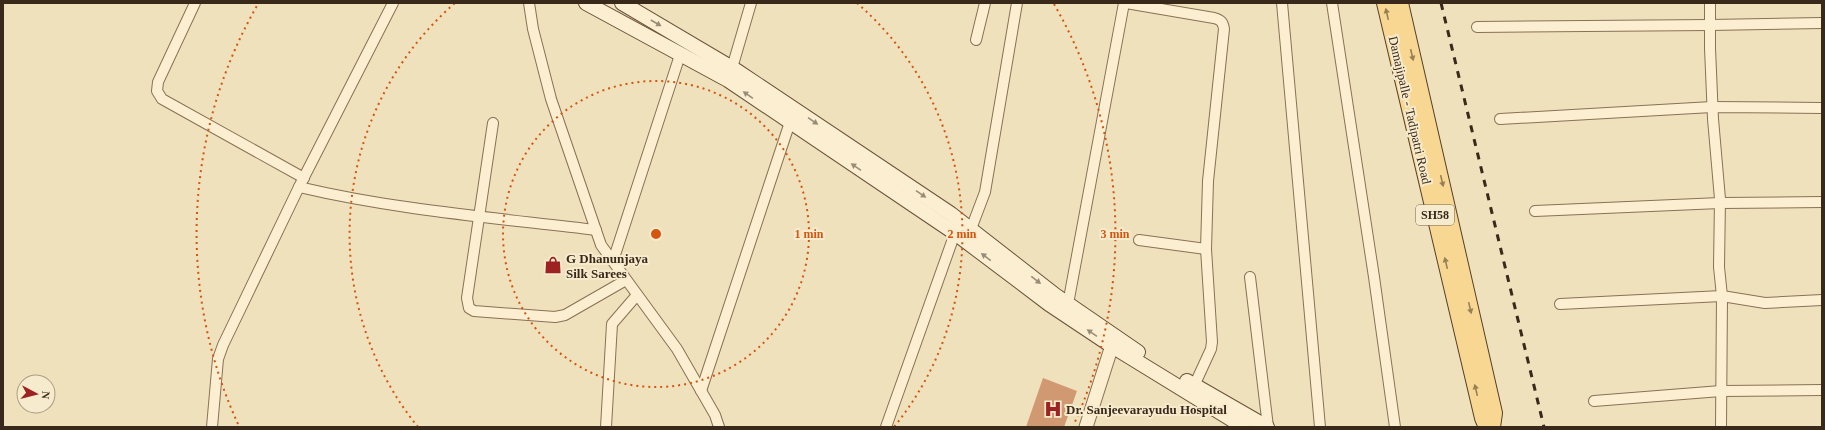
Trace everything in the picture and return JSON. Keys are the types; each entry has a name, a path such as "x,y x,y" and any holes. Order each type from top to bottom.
{"main road":[{"path":"586,3 728,80 955,233 1049,304 1268,427"},
{"path":"622,3 732,68 952,214 1114,341 1244,427"},
{"name":"Damajipalle - Tadipatri Road","path":"1385,3 1483,418 1487,427"},
{"name":"Damajipalle - Tadipatri Road","path":"1400,3 1494,413 1492,427"},
{"path":"873,178 881,167"}],"street":[{"path":"195,3 158,82 157,91 162,99 301,183 338,196 479,216 596,230"},
{"path":"212,427 218,359 223,345 301,183 393,3"},
{"path":"528,3 551,99 601,245 676,350 715,415 719,427"},
{"path":"732,68 751,3"},
{"path":"976,40 985,3"},
{"path":"971,229 985,192 1017,3"},
{"path":"1068,304 1125,3 1219,19 1223,23 1208,181 1206,249 1212,342 1211,349 1194,386"},
{"path":"1282,3 1320,427"},
{"path":"1332,3 1374,277 1395,427"},
{"path":"1710,3 1712,107 1720,203 1719,267 1722,296 1721,427"},
{"path":"1477,27 1710,25 1822,22"},
{"path":"613,261 680,55"},
{"path":"1500,119 1712,107 1822,108"},
{"path":"701,391 794,109"},
{"path":"493,123 467,298 469,308 474,311 549,317 560,316 565,315 626,280"},
{"path":"1535,211 1720,203 1822,202"},
{"path":"886,427 955,233"},
{"path":"1139,240 1206,249"},
{"path":"1250,277 1268,427"},
{"path":"606,427 612,324 637,295"},
{"path":"1560,304 1722,296 1766,303 1822,300"},
{"path":"1086,427 1114,341"},
{"path":"1594,401 1721,391 1822,390"}],"building":[{"path":"1043,378 1077,391 1064,427 1026,427"}],"railway":[{"path":"1441,3 1544,427"}],"place":[{"name":"G Dhanunjaya Silk Sarees","path":"553,265"},
{"name":"Dr. Sanjeevarayudu Hospital","path":"1053,409"}]}
